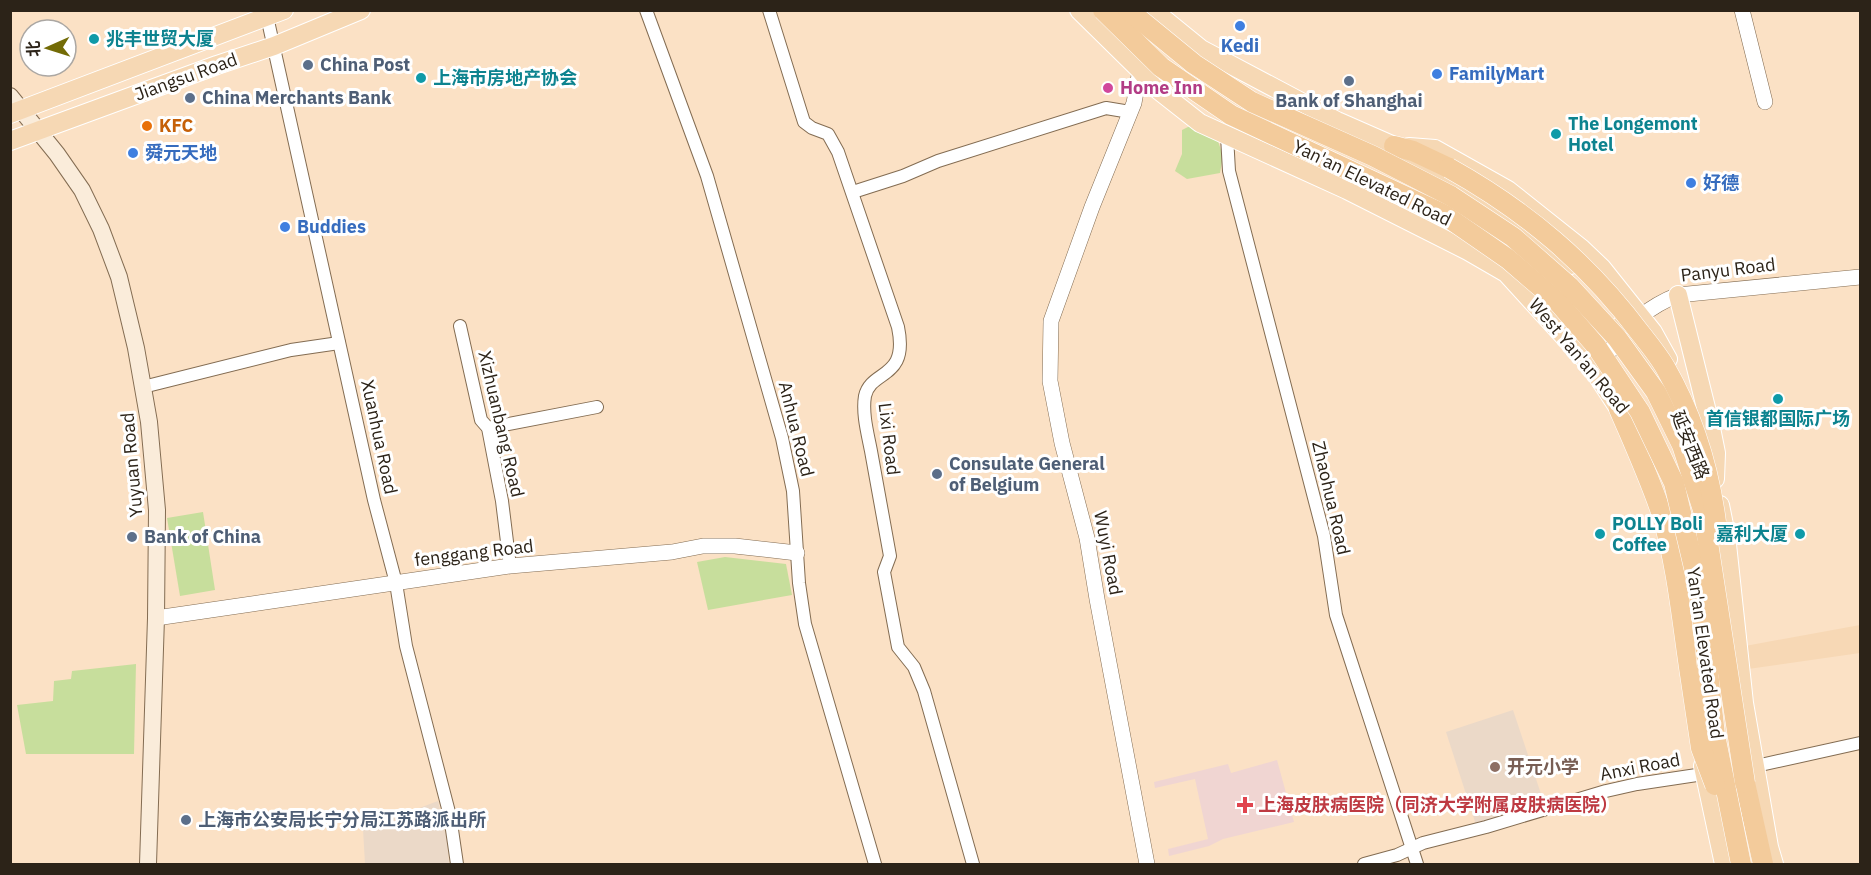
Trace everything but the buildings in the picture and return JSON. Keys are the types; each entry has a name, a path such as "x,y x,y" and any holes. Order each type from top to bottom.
{"highway":[{"name":"Yan'an Elevated Road","path":"1103,10 1161,67 1231,115 1443,214 1508,259 1558,302 1596,346 1640,412 1674,483 1699,589 1715,735 1742,864"},
{"name":"Yan'an Elevated Road","path":"1128,10 1194,64 1252,102 1374,156 1451,196 1513,237 1570,286 1617,338 1656,392 1682,445 1721,568 1745,783 1763,864"},
{"path":"1394,146 1413,151 1491,191 1547,234 1592,274 1619,305 1665,366 1696,432 1711,486 1721,568"},
{"path":"1619,409 1662,516 1677,583 1701,748 1736,841"}],"main road":[{"name":"Jiangsu Road","path":"10,141 217,64 274,46 361,10"},
{"name":"West Yan'an Road","path":"1079,10 1140,70 1153,86 1200,123 1358,195 1506,273 1591,366 1619,409 1635,464 1656,520 1711,773"},
{"path":"1154,10 1201,49 1317,110 1394,146 1412,164 1485,205 1577,269 1628,332"},
{"name":"Jiangsu Road","path":"14,107 272,13"},
{"name":"Yuyuan Road","path":"14,107 57,154 81,190 101,229 119,277 143,387 149,422 157,510 148,864"},
{"path":"1394,146 1435,149 1508,190 1602,268 1653,332 1700,418 1715,479 1725,535 1721,568 1769,848 1774,864"},
{"path":"1678,295 1714,444 1715,479"},
{"name":"延安西路","path":"1628,332 1669,393 1703,473 1721,568"},
{"path":"1711,773 1724,864"},
{"path":"1711,773 1742,864"}],"street":[{"name":"Anhua Road","path":"646,10 707,176 782,438 793,491 800,593 805,624 875,864"},
{"name":"Lixi Road","path":"769,10 804,122 812,128 824,131 833,140 881,273 899,335 899,350 895,364 887,374 868,388 865,398 868,432 890,556 885,572 898,647 918,675 973,864"},
{"name":"Wuyi Road","path":"1138,10 1140,70 1130,112 1092,207 1051,321 1050,381 1062,443 1087,538 1147,864"},
{"path":"1742,10 1765,102"},
{"name":"Xuanhua Road","path":"272,13 274,46 374,500 396,583 406,646 445,795 457,864"},
{"path":"853,192 903,176 938,161 1106,108 1130,112"},
{"name":"Zhaohua Road","path":"1227,136 1229,171 1324,536 1336,615 1417,864"},
{"name":"Panyu Road","path":"1591,366 1611,352 1641,317 1664,300 1678,295 1860,277"},
{"name":"Xizhuanbang Road","path":"460,326 481,420 488,428 502,501 510,566"},
{"path":"143,387 291,350 339,343"},
{"path":"488,428 597,407"},
{"name":"fenggang Road","path":"156,618 510,566 672,552 703,546 735,546 797,553"},
{"path":"1756,766 1860,743"},
{"name":"Anxi Road","path":"1364,864 1397,855 1412,847 1606,791 1711,773"}],"shaded area":[{"path":"1860,625 1860,653 1748,669 1745,646"},
{"name":"开元小学","path":"1513,710 1544,803 1476,825 1446,732"},
{"name":"上海皮肤病医院（同济大学附属皮肤病医院）","path":"1277,760 1294,822 1223,839 1209,846 1169,856 1168,849 1208,839 1195,779 1155,788 1154,782 1228,764 1231,773"},
{"path":"438,801 447,840 449,864 365,864 363,829"}],"green space":[{"path":"1190,126 1217,138 1223,156 1220,173 1187,179 1175,171 1182,154 1182,130"},
{"path":"203,512 215,590 180,596 167,518"},
{"path":"725,557 786,564 792,595 708,610 697,562"},
{"path":"136,664 134,754 26,754 17,705 53,701 54,681 71,679 72,671"}],"place":[{"name":"Kedi","path":"1240,26"},
{"name":"兆丰世贸大厦","path":"94,39"},
{"name":"China Post","path":"308,65"},
{"name":"FamilyMart","path":"1437,74"},
{"name":"上海市房地产协会","path":"421,78"},
{"name":"Bank of Shanghai","path":"1349,81"},
{"name":"Home Inn","path":"1108,88"},
{"name":"China Merchants Bank","path":"190,98"},
{"name":"KFC","path":"147,126"},
{"name":"The Longemont Hotel","path":"1556,134"},
{"name":"舜元天地","path":"133,153"},
{"name":"好德","path":"1691,183"},
{"name":"Buddies","path":"285,227"},
{"name":"首信银都国际广场","path":"1778,399"},
{"name":"Consulate General of Belgium","path":"937,474"},
{"name":"POLLY Boli Coffee","path":"1600,534"},
{"name":"嘉利大厦","path":"1800,534"},
{"name":"Bank of China","path":"132,537"},
{"name":"开元小学","path":"1495,767"},
{"name":"上海皮肤病医院（同济大学附属皮肤病医院）","path":"1245,805"},
{"name":"上海市公安局长宁分局江苏路派出所","path":"186,820"}]}
